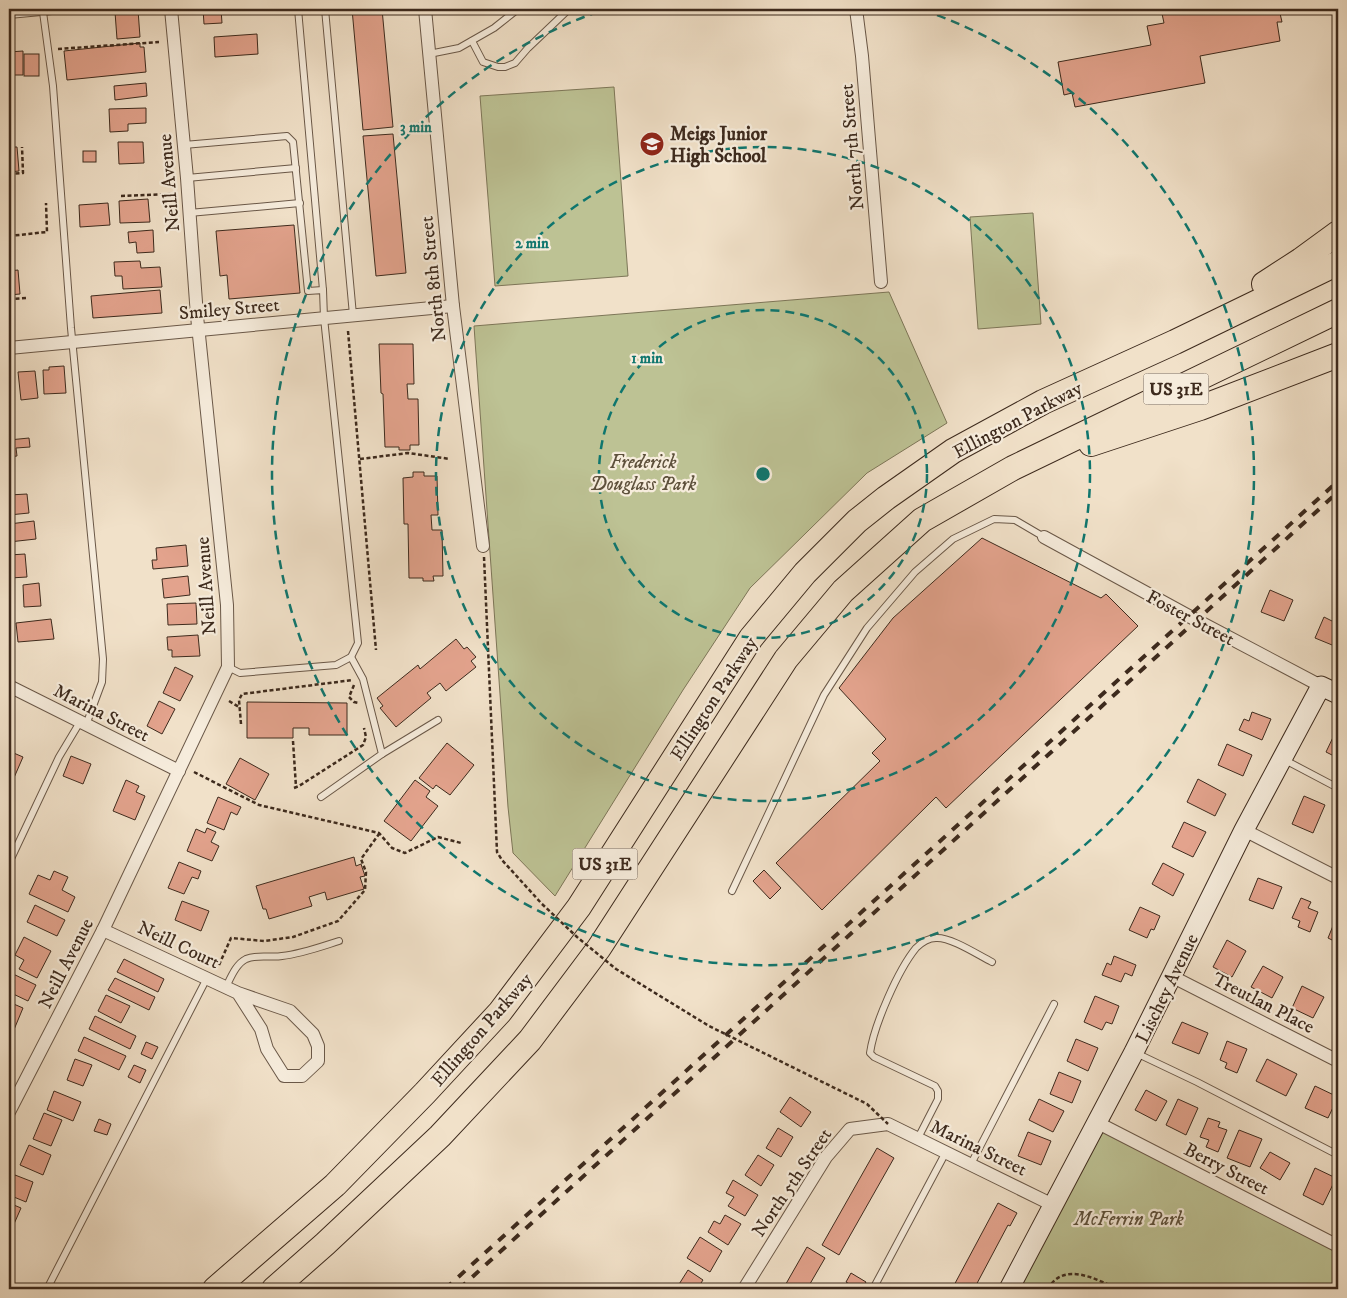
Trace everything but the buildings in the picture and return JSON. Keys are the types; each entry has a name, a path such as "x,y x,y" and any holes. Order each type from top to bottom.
{"highway":[{"path":"1175,342 1301,260 1338,232"},
{"name":"Ellington Parkway","path":"215,1289 335,1184 425,1094 500,1012 579,907 751,638 805,573 857,522 886,498 953,451 1043,402 1175,342 1338,262"},
{"name":"US 31E","path":"274,1289 440,1136 530,1040 599,948 786,659 843,591 922,520 1013,468 1338,311"},
{"path":"1013,468 1200,408 1338,356"},
{"path":"290,1289 324,1244"}],"street":[{"name":"Neill Avenue","path":"9,1112 103,930 228,667 227,605 199,330 171,9"},
{"name":"North 8th Street","path":"425,9 453,306 483,546"},
{"name":"North 7th Street","path":"856,9 862,56 882,282"},
{"name":"Smiley Street","path":"9,348 453,306"},
{"name":"Foster Street","path":"1044,537 1196,620 1338,694"},
{"name":"Marina Street","path":"9,686 179,771"},
{"name":"Lischey Avenue","path":"1009,1289 1098,1123 1173,977 1244,830 1321,686"},
{"path":"1244,830 1338,878"},
{"name":"Neill Court","path":"103,930 238,993 290,1011 313,1034 318,1046 318,1061 302,1076 284,1076 267,1049 261,1029 238,993"},
{"name":"Treutlan Place","path":"1173,977 1338,1061"},
{"name":"Berry Street","path":"1098,1123 1338,1246"},
{"name":"Marina Street","path":"888,1124 1053,1205"},
{"name":"North 5th Street","path":"744,1289 826,1157 850,1129 888,1124"}],"lane":[{"path":"9,15 73,9"},
{"path":"228,667 240,673 336,665 351,657 358,643 324,318 298,9"},
{"path":"325,9 353,315"},
{"path":"430,54 459,48 494,28 518,9"},
{"path":"472,41 483,62 498,67 505,67 515,63 569,9"},
{"path":"9,863 59,757 83,724 102,682 103,659 72,341 54,86 42,12"},
{"path":"184,145 287,136 294,142 308,291 323,290"},
{"path":"187,178 296,168"},
{"path":"189,213 300,203"},
{"path":"732,890 824,695 867,628 915,572 953,539 994,519 1015,520 1044,537"},
{"path":"351,657 363,679 382,754"},
{"path":"321,797 382,754 438,720"},
{"path":"1282,759 1338,788"},
{"path":"918,1138 938,1099 938,1091 935,1086 874,1057 870,1053 881,1015 904,965 917,946 929,940 937,938 947,939 992,962"},
{"path":"226,987 233,972 245,960 304,952 339,940"},
{"path":"47,1289 208,978"},
{"path":"971,1164 1054,1004"},
{"path":"1134,1052 1197,1082 1338,1155"},
{"path":"874,1289 946,1152"}],"path":[{"path":"54,50 159,42"},
{"path":"9,174 23,173 22,146"},
{"path":"121,196 172,194"},
{"path":"9,236 48,232 46,203"},
{"path":"9,299 27,298"},
{"path":"348,331 376,650"},
{"path":"359,459 408,453 450,459"},
{"path":"483,546 497,852 502,860 542,904 577,937 616,969 709,1026 867,1104 888,1124"},
{"path":"241,724 239,700 242,694 353,680 354,688 349,697 354,702 359,703 360,712"},
{"path":"228,701 239,707"},
{"path":"293,741 295,788 363,745 366,737 362,720"},
{"path":"194,772 259,805 379,833 392,848 405,853 438,837 461,843"},
{"path":"219,965 231,938 264,941 293,937 338,921 365,890 366,872 361,859 379,833"},
{"path":"1048,1289 1059,1278 1074,1273 1093,1277 1117,1289"}],"green space":[{"path":"614,87 628,276 495,286 480,96"},
{"path":"1033,213 1041,324 978,329 970,217"},
{"name":"Frederick Douglass Park","path":"889,292 947,423 867,473 750,588 683,690 555,896 513,853 508,807 474,326"},
{"name":"McFerrin Park","path":"1098,1123 1338,1246 1338,1289 1011,1289"}],"railway":[{"path":"445,1289 1338,481"},
{"path":"459,1289 1338,492"}],"place":[{"name":"Meigs Junior High School","path":"652,144"}]}
